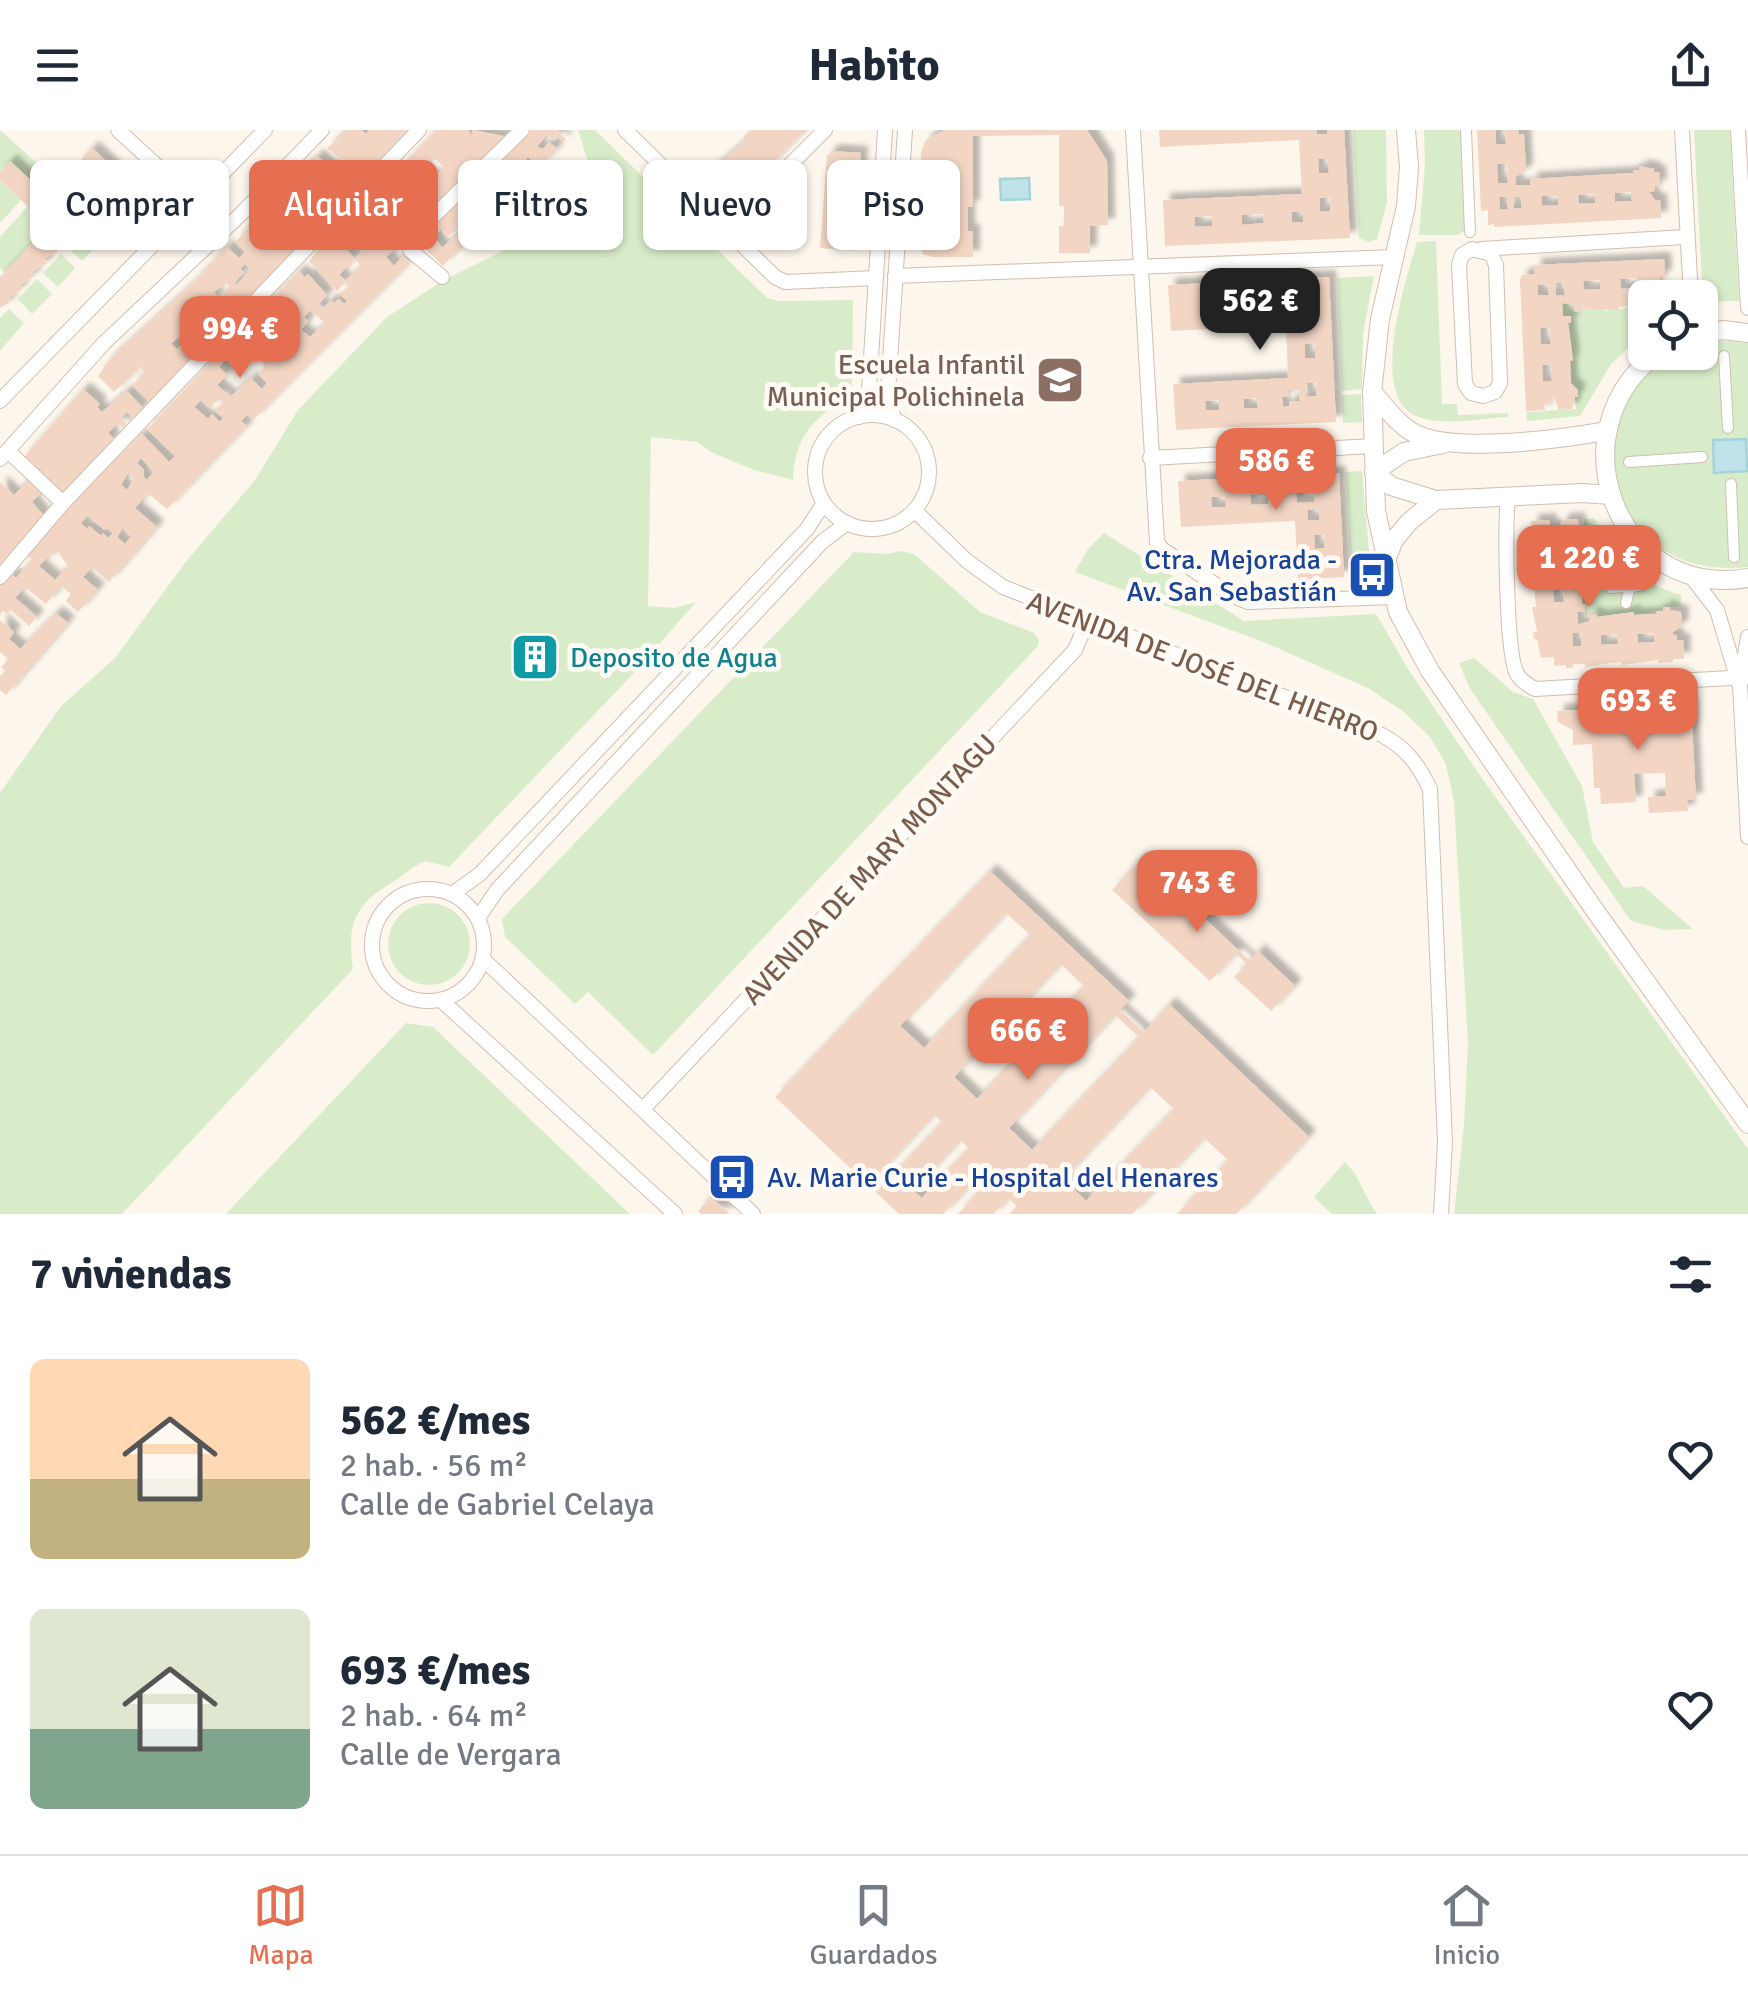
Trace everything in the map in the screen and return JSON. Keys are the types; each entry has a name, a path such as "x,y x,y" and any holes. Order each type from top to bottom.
{"street":[{"path":"118,130 150,160"},
{"path":"229,168 265,130"},
{"path":"63,503 4,456 104,344 241,214 322,130"},
{"path":"0,577 63,503 419,130"},
{"path":"442,277 410,250 412,238 522,130"},
{"path":"625,130 656,160"},
{"path":"795,160 825,130"},
{"path":"860,417 869,391 885,130"},
{"path":"894,420 888,392 905,130"},
{"path":"1133,130 1157,542 1162,549 1248,602 1396,596"},
{"path":"1406,130 1408,188 1380,319 1372,392 1376,511 1404,624 1430,671 1748,1124"},
{"path":"1466,130 1470,232"},
{"path":"1682,130 1689,280"},
{"path":"1738,130 1748,308"},
{"path":"1481,249 1491,254 1496,265 1500,382 1495,392 1483,396 1471,393 1465,384 1462,255 1481,249 1685,237"},
{"path":"0,401 149,250"},
{"path":"747,250 784,282 876,278"},
{"path":"895,276 1394,257"},
{"path":"1718,331 1748,332"},
{"path":"1724,356 1728,428"},
{"path":"1639,370 1630,378 1606,431 1604,464 1610,496 1632,536 1660,560 1690,575 1748,578"},
{"path":"1372,392 1416,434 1450,443"},
{"path":"860,417 894,420 920,440 928,460 926,492 914,511 894,525 870,529 846,523 824,502 816,482 819,452 835,429 860,417"},
{"path":"1374,472 1404,452 1450,443 1606,431"},
{"path":"1150,458 1374,446"},
{"path":"1628,462 1702,457"},
{"path":"1374,472 1390,486 1436,500 1583,493 1610,496"},
{"path":"1730,484 1734,557"},
{"path":"1508,498 1514,667 1523,682 1535,688 1742,679"},
{"path":"1386,560 1394,540 1408,522 1436,500"},
{"path":"452,894 480,874 664,681 807,529 824,502"},
{"name":"AVENIDA DE JOSÉ DEL HIERRO","path":"914,511 1003,587 1382,736 1403,746 1419,766 1430,788 1446,1142 1441,1214"},
{"path":"478,918 510,875 822,542 846,523"},
{"path":"1609,558 1610,588 1644,583"},
{"path":"1690,575 1717,610 1742,679"},
{"path":"1626,603 1630,587"},
{"name":"AVENIDA DE MARY MONTAGU","path":"642,1109 1071,653 1087,622"},
{"path":"1748,637 1742,679 1748,837"},
{"path":"421,890 452,894 478,918 484,945 482,959 467,986 441,1000 422,1001 405,996 390,986 374,959 375,928 392,902 421,890"},
{"path":"482,959 753,1214"},
{"path":"441,1000 674,1214"}],"green space":[{"path":"0,130 33,160 30,160 30,185 9,162 0,172"},
{"path":"578,130 595,130 643,177 643,250 718,250 767,298 853,300 852,383 848,398 815,421 808,431 797,453 793,480 754,470 697,442 651,437 648,606 675,608 696,602 449,867 425,861 368,900 352,929 353,969 122,1214 0,1214 0,793 61,706 115,658 185,563 255,480 298,410 387,317 444,280 505,250 623,250 623,160 588,160"},
{"path":"1353,130 1386,130 1387,202 1377,239 1369,242 1359,238"},
{"path":"1424,130 1462,130 1465,231 1458,235 1419,235"},
{"path":"1694,130 1730,130 1739,301 1718,302 1718,280 1702,280"},
{"path":"0,180 21,200 0,223"},
{"path":"28,206 30,245 4,273 0,268 0,237"},
{"path":"1436,241 1442,404 1457,404 1458,415 1508,413 1508,417 1426,419 1402,404 1394,386 1394,335 1417,242"},
{"path":"70,250 92,250 82,261"},
{"path":"61,254 75,268 58,287 43,273"},
{"path":"1374,276 1363,334 1362,389 1342,391 1337,278"},
{"path":"37,279 52,294 32,314 18,299"},
{"path":"1562,303 1574,305 1575,312 1628,308 1628,348 1611,364 1580,416 1527,421 1526,412 1576,409 1578,396 1571,383 1571,317 1563,316"},
{"path":"9,309 24,323 0,351 0,318"},
{"path":"1718,342 1748,343 1748,567 1692,563 1652,541 1626,507 1615,467 1618,425 1633,389 1653,370 1718,370"},
{"path":"1361,394 1362,422 1343,423 1342,395"},
{"path":"1362,471 1370,562 1367,577 1351,579 1346,472"},
{"path":"1594,518 1619,556 1652,583 1681,595 1681,606 1634,615 1585,615 1578,544 1584,537 1584,519"},
{"path":"1104,533 1244,621 1376,614 1479,774 1748,1149 1748,1214 1454,1214 1468,1042 1454,801 1446,764 1430,737 1404,712 1368,688 1266,643 1075,572 1088,549"},
{"path":"854,552 914,554 980,612 1034,633 1039,641 1037,647 653,1055 588,992 575,1004 505,937 502,919"},
{"path":"1474,658 1513,692 1533,699 1582,786 1593,842 1624,888 1643,886 1693,929 1665,930 1631,921 1469,687 1459,663"},
{"path":"429,903 445,906 458,915 467,928 467,960 458,973 445,982 429,985 413,982 400,973 391,960 388,944 391,928 400,915 413,906"},
{"path":"406,1023 433,1027 630,1214 226,1214"},
{"path":"1345,1162 1377,1214 1332,1214 1314,1197"}],"water":[{"path":"1029,178 1030,199 1001,200 1000,179"},
{"path":"1746,439 1747,471 1714,473 1713,440"}],"building":[{"path":"348,130 366,134 369,130 406,130 379,160 340,159 327,148"},
{"path":"436,130 470,130 469,139 473,130 508,137 484,160 458,160 458,185 438,204 438,174 444,167 433,157 408,160"},
{"path":"527,130 555,130 566,139 563,142 558,137 554,141 547,134 537,147 543,149 549,142 557,149 546,160 502,160"},
{"path":"750,130 805,130 776,160 723,160 746,140 743,137"},
{"path":"945,130 1087,130 1107,161 1108,225 1090,226 1090,253 1059,253 1064,206 1059,206 1059,135 973,136 973,207 968,207 968,231 973,231 973,257 923,254 921,250 960,250 960,160 921,160 926,140"},
{"path":"1159,130 1317,130 1317,134 1327,134 1327,130 1344,130 1350,238 1165,246 1163,200 1302,194 1299,140 1160,147","holes":["1318,159 1328,159 1329,173 1319,173","1320,198 1330,198 1330,211 1320,212","1292,212 1303,212 1303,222 1292,222","1263,214 1264,223 1242,225 1242,215","1212,216 1212,226 1195,227 1194,217"]},
{"path":"1477,130 1496,130 1496,144 1506,144 1505,130 1524,134 1526,171 1515,177 1516,185 1531,185 1530,179 1633,173 1640,170 1639,166 1659,172 1660,186 1655,186 1655,191 1641,192 1660,200 1661,218 1494,227 1488,225 1488,210 1481,211","holes":["1497,164 1507,164 1508,183 1498,183","1631,192 1632,201 1615,202 1615,193","1595,194 1595,203 1579,204 1578,195","1507,196 1508,209 1500,210 1499,197","1522,196 1521,208 1514,209 1514,197","1541,196 1558,196 1558,205 1542,206"]},
{"path":"92,148 105,160 81,160"},
{"path":"832,151 861,153 860,160 827,160 827,249 820,248 827,156"},
{"path":"10,161 30,179 30,209 0,180 0,172"},
{"path":"458,202 458,229 447,236 441,229 438,232 438,220"},
{"path":"249,228 249,250 295,250 235,311 238,314 222,332 208,312 230,286 227,283 214,292 217,295 206,310 171,344 177,349 181,345 192,357 149,402 132,385 145,372 140,367 114,392 98,376 110,359 224,250 229,249 239,258 245,252 235,242","holes":["245,264 251,270 236,285 234,283 244,272 240,269"]},
{"path":"457,234 458,250 443,266 426,250 438,250 438,242 442,248"},
{"path":"30,245 30,250 59,250 44,259 47,263 32,272 34,276 20,285 22,289 0,308 0,277"},
{"path":"319,250 347,250 355,259 339,275 346,281 337,291 309,261"},
{"path":"364,250 394,250 386,257 394,266 403,256 410,262 253,420 248,414 241,421 247,426 167,509 148,493 135,508 157,527 109,582 92,567 83,577 98,590 78,612 66,601 71,594 61,586 46,604 25,587 15,598 37,617 29,626 11,610 0,615 0,586 11,574 16,578 32,560 27,556 99,475 142,434 169,462 175,456 147,429 299,271 305,277 308,274 327,295 319,304 323,308 331,300 334,303 339,299 344,304 347,301 340,294 361,266 355,259","holes":["310,310 325,323 310,337 301,330 308,321 304,317","256,345 268,357 258,373 267,383 262,389 251,378 230,397 217,385 227,375 219,367 234,350 241,356","219,398 223,402 215,411 223,418 220,422 212,414 208,419 194,407 201,400 210,408","141,458 154,472 147,480 137,463","128,473 134,479 127,490 121,485","88,515 113,533 108,538 103,533 101,536 81,523","123,528 132,536 125,544 117,537","58,552 68,566 55,580 39,566"]},
{"path":"1664,259 1665,277 1660,280 1620,279 1621,289 1628,289 1628,307 1583,309 1582,299 1582,312 1575,312 1574,305 1562,303 1563,316 1571,316 1571,383 1578,390 1572,409 1559,410 1554,398 1544,405 1545,410 1526,411 1520,280 1522,275 1535,274 1534,265","holes":["1600,280 1600,289 1584,290 1583,281","1563,282 1565,295 1556,296 1555,283","1548,284 1549,295 1538,295 1538,285","1540,328 1550,328 1551,344 1541,345","1542,365 1551,365 1552,381 1543,382"]},
{"path":"1329,277 1336,422 1176,430 1173,384 1288,378 1286,325 1171,331 1168,285","holes":["1284,297 1285,302 1295,302 1295,313 1285,313 1285,307 1278,307 1277,298","1253,299 1253,309 1239,309 1239,300","1200,301 1214,301 1215,311 1201,311","1303,305 1312,305 1313,319 1303,319","1305,344 1315,344 1315,358 1305,358","1316,382 1317,396 1307,397 1306,383","1289,390 1299,390 1300,401 1289,401 1289,406 1283,407 1282,397 1289,396","1257,398 1258,408 1244,408 1244,399","1219,400 1219,410 1206,410 1205,401"]},
{"path":"198,321 214,338 202,348 193,339 186,346 180,339"},
{"path":"83,389 100,404 97,407 102,412 127,391 143,408 133,418 127,412 121,418 127,424 123,428 118,423 108,433 114,439 62,495 23,458"},
{"path":"1339,473 1344,577 1298,580 1295,521 1181,527 1178,481","holes":["1314,492 1314,502 1297,503 1296,493","1250,495 1268,495 1268,504 1251,505","1211,497 1225,497 1226,507 1212,507","1307,510 1319,510 1319,520 1308,520","1324,534 1325,548 1315,549 1314,535"]},
{"path":"30,479 43,491 32,502 44,516 0,568 0,482 14,495"},
{"path":"1577,519 1584,530 1582,544 1578,544 1585,611 1577,612 1578,625 1590,621 1589,614 1656,614 1663,607 1670,607 1681,612 1682,626 1671,633 1677,640 1683,640 1684,659 1585,667 1573,664 1573,668 1566,668 1554,666 1554,657 1541,658 1533,632 1537,632 1532,607 1536,607 1528,533 1532,533 1531,521 1549,520 1557,531 1563,520","holes":["1551,549 1560,549 1561,565 1552,565","1563,585 1564,602 1554,602 1553,586","1572,633 1582,633 1581,646 1573,646","1654,633 1654,642 1638,643 1637,634","1601,635 1617,635 1618,644 1601,645"]},
{"path":"56,613 68,623 6,695 0,690 0,676 5,671 1,667 8,659 0,652 0,620 14,632 9,639 20,649"},
{"path":"1691,705 1696,800 1687,800 1688,811 1649,813 1648,797 1666,796 1665,773 1634,774 1636,802 1601,804 1600,788 1594,788 1592,744 1573,745 1573,730 1558,722 1557,711 1631,708 1632,717 1666,715 1665,706"},
{"path":"1141,859 1250,961 1258,951 1295,986 1271,1011 1234,977 1247,964 1236,954 1210,981 1112,890"},
{"path":"990,871 1129,1001 1120,1010 1144,1032 1169,1004 1309,1137 1236,1214 1177,1214 1228,1160 1204,1138 1132,1214 1009,1214 1017,1206 1008,1198 994,1214 958,1214 984,1186 976,1179 943,1214 899,1214 775,1097","holes":["1006,913 1030,935 924,1048 900,1026","1061,964 1084,986 977,1099 954,1077","1115,1015 1139,1037 1032,1150 1009,1128","1150,1087 1174,1109 1086,1201 1063,1179","934,1115 942,1122 889,1179 881,1171","960,1140 969,1148 922,1198 913,1191"]},
{"path":"711,1197 730,1214 701,1214 698,1211"}],"place":[{"name":"Escuela Infantil Municipal Polichinela","path":"1060,380"},
{"name":"Ctra. Mejorada - Av. San Sebastián","path":"1372,575"},
{"name":"Deposito de Agua","path":"535,657"},
{"name":"Av. Marie Curie - Hospital del Henares","path":"732,1177"}]}
